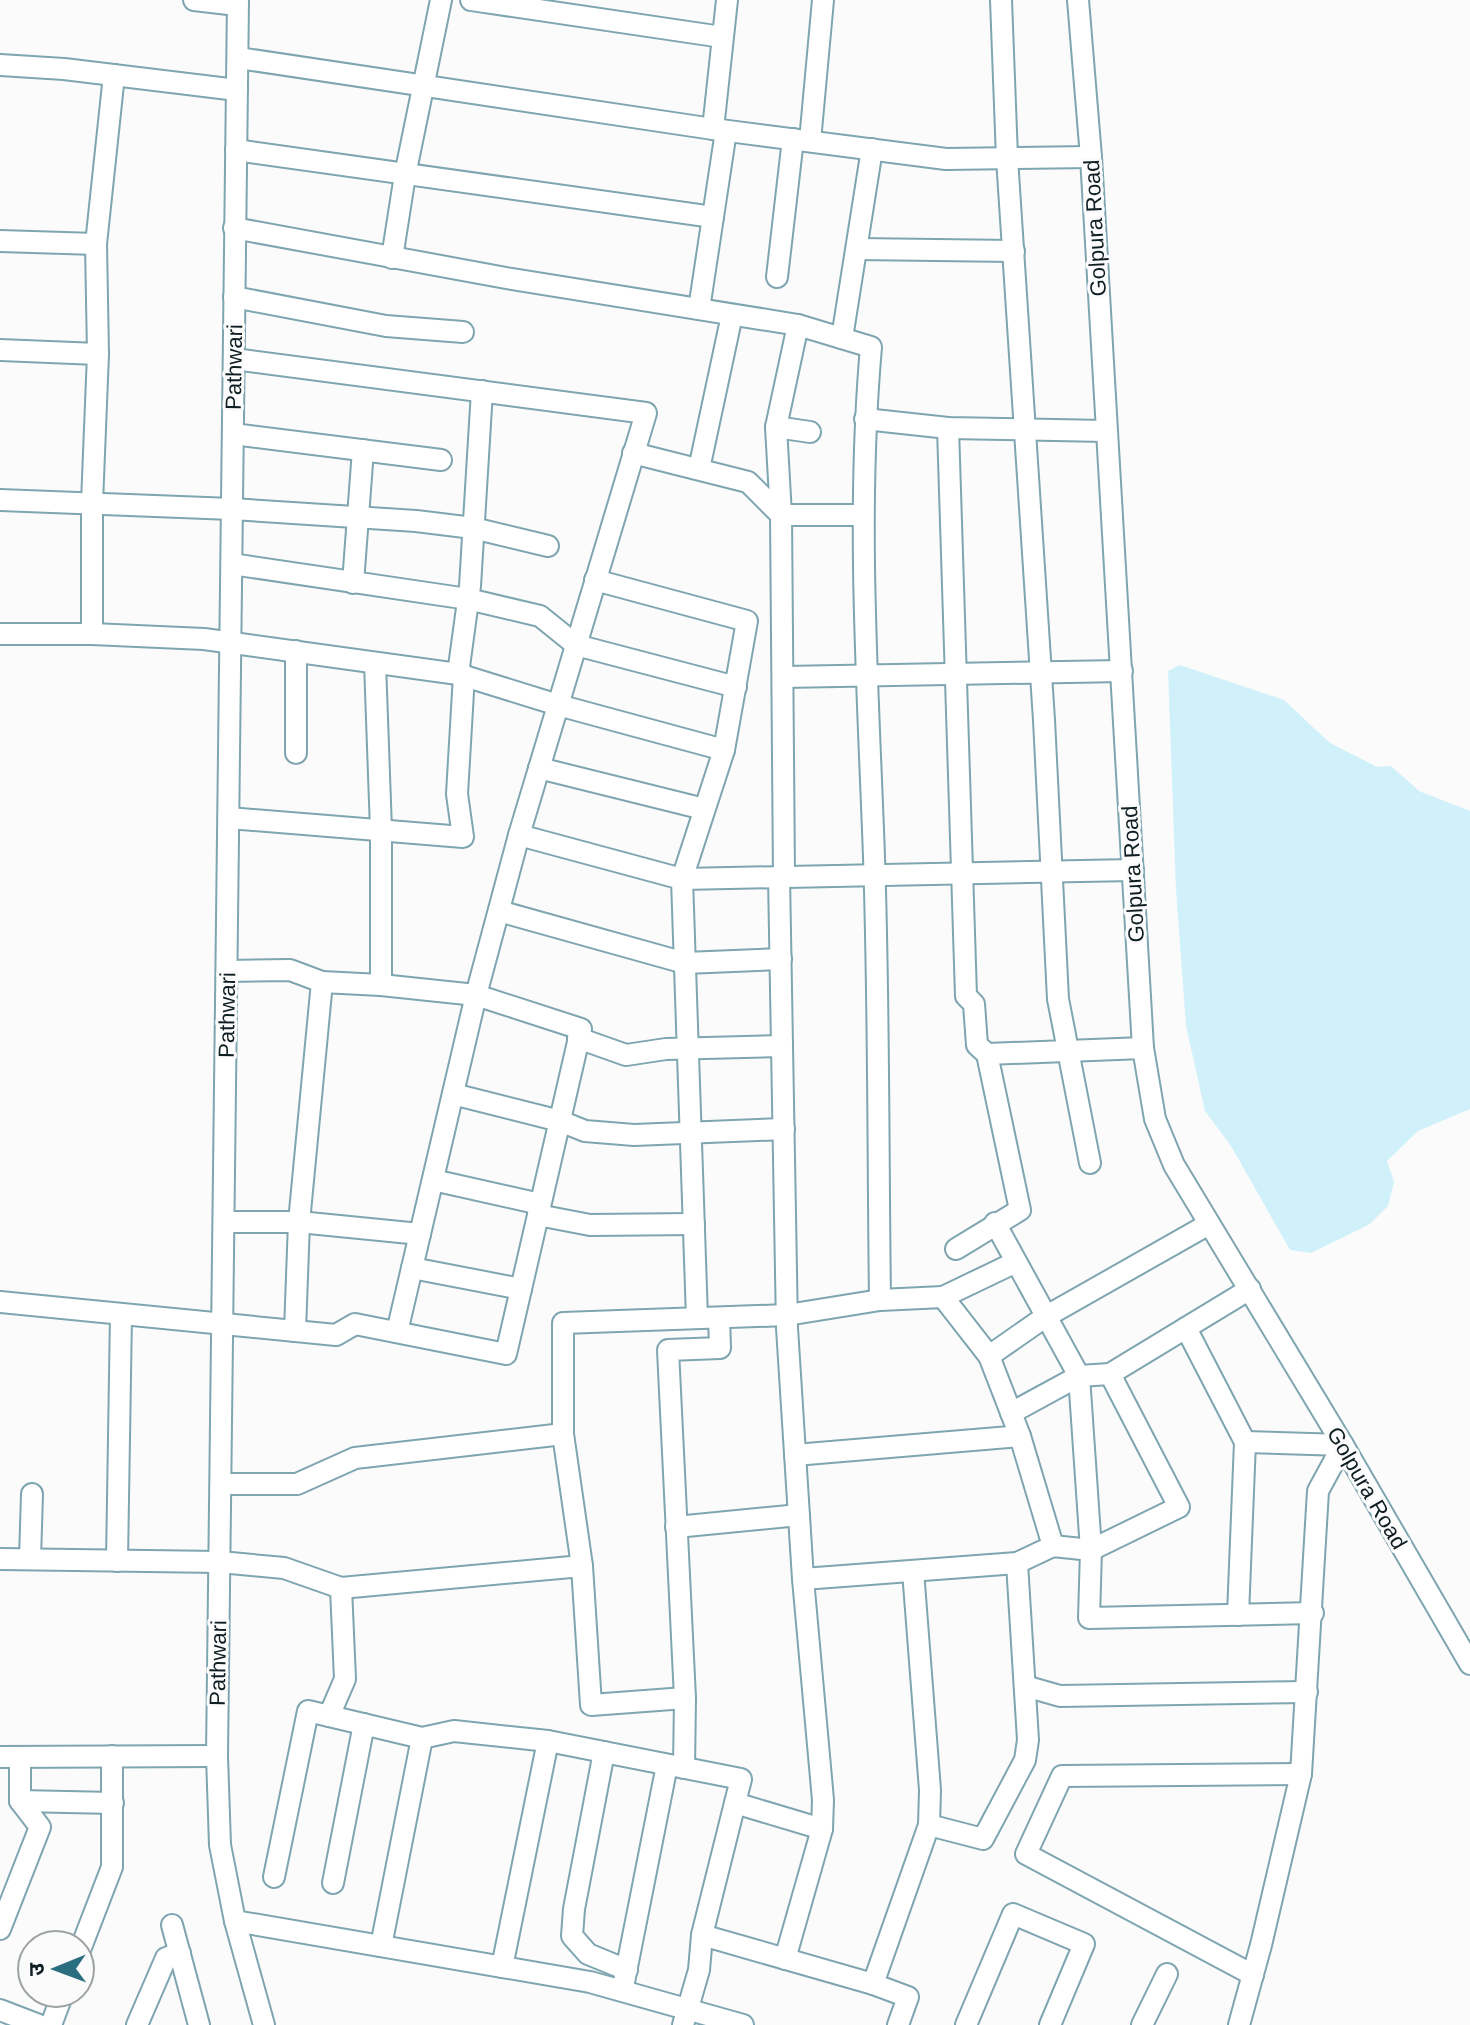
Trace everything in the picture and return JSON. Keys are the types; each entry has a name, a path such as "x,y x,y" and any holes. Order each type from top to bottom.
{"street":[{"path":"194,0 239,6"},
{"path":"392,258 405,175 441,0"},
{"path":"471,0 722,37"},
{"path":"699,309 713,217 720,130 722,37 727,0"},
{"path":"777,277 823,0"},
{"path":"1001,0 1007,158 1026,430 1058,999 1090,1163"},
{"name":"Golpura Road","path":"1078,0 1091,157 1143,1048 1155,1119 1174,1165 1343,1445 1470,1664"},
{"name":"Pathwari","path":"239,6 217,1756 220,1845 235,1921 264,2025"},
{"path":"239,58 720,130 946,159 1091,157"},
{"path":"0,65 237,90"},
{"path":"92,634 92,503 98,354 96,244 114,75"},
{"path":"842,338 872,149"},
{"path":"236,150 713,217"},
{"path":"234,228 392,258 798,325 871,347 862,515 875,874 880,1300"},
{"path":"0,241 96,244"},
{"path":"857,249 1014,251"},
{"path":"234,297 386,326 463,332"},
{"path":"699,469 732,315"},
{"path":"785,1959 822,1829 823,1800 803,1579 787,1315 782,1046 783,677 781,515 776,427 798,325"},
{"path":"0,350 98,354"},
{"path":"234,359 646,413 519,835 476,995 397,1332"},
{"path":"229,818 463,837 457,794 461,675 482,391"},
{"path":"865,419 948,428 1106,431"},
{"path":"776,427 810,432"},
{"path":"948,428 966,996 974,1004 977,1045 987,1054 1020,1210 956,1249"},
{"path":"233,434 441,460"},
{"path":"353,583 363,450"},
{"path":"633,453 748,482 781,515 862,515"},
{"path":"0,500 357,517 473,528 548,546"},
{"path":"232,564 468,599 540,616 576,645 736,687"},
{"path":"595,580 747,621 724,750 682,879 697,1318"},
{"path":"0,634 92,634 231,642 461,675 724,750"},
{"path":"296,651 296,753"},
{"path":"375,663 381,830 381,985"},
{"path":"783,677 1122,671"},
{"path":"539,768 704,809"},
{"path":"519,835 682,879 1133,870"},
{"path":"499,911 685,963 781,959"},
{"path":"0,1302 336,1335 355,1324 506,1354 581,1029 476,995 322,982 290,970 227,971"},
{"path":"295,1331 299,1222 322,982"},
{"path":"578,1038 626,1055 689,1048 782,1046"},
{"path":"987,1054 1143,1048"},
{"path":"453,1094 560,1121 585,1131 634,1135 784,1129"},
{"path":"433,1180 590,1225 694,1224"},
{"path":"224,1222 299,1222 420,1234"},
{"path":"995,1223 1079,1376 1091,1550 1089,1618 1313,1613"},
{"path":"989,1356 1045,1317 1209,1224"},
{"path":"685,1698 591,1705 582,1566 563,1434 563,1323 787,1315 880,1300 943,1297 1016,1262"},
{"path":"412,1268 521,1289"},
{"path":"1011,1413 1079,1376 1110,1374 1250,1289"},
{"path":"943,1297 989,1356 1020,1436 1053,1546"},
{"path":"117,1561 121,1314"},
{"path":"623,1990 676,1767 685,1698 668,1350 720,1348 719,1318"},
{"path":"1186,1328 1245,1442 1238,1615"},
{"path":"803,1579 1017,1563 1053,1546 1091,1550 1179,1507 1110,1374"},
{"path":"221,1484 297,1484 355,1458 563,1434"},
{"path":"795,1455 1020,1436"},
{"path":"1239,2025 1301,1774 1318,1491 1343,1445 1245,1442"},
{"path":"30,1559 32,1494"},
{"path":"676,1527 799,1515"},
{"path":"0,1559 220,1562 284,1568 341,1588 582,1566"},
{"path":"929,1825 983,1839 1025,1760 1028,1740 1017,1563"},
{"path":"873,1984 929,1825 930,1790 913,1571"},
{"path":"329,1716 345,1679 341,1588"},
{"path":"1025,1686 1060,1696 1307,1692"},
{"path":"274,1877 308,1711 422,1738 454,1731 548,1741 741,1779 702,1935 699,1970 686,2016"},
{"path":"333,1883 364,1724"},
{"path":"381,1946 422,1738"},
{"path":"502,1967 548,1741"},
{"path":"604,1752 574,1909 572,1936 588,1954 627,1970"},
{"path":"88,1929 112,1867 112,1756"},
{"path":"0,1929 40,1827 20,1801 10,1757 217,1756"},
{"path":"1253,1975 1026,1854 1062,1776 1301,1774"},
{"path":"20,1801 113,1803"},
{"path":"735,1803 822,1829"},
{"path":"966,2025 1013,1914 1084,1944 1050,2025"},
{"path":"235,1921 590,1982 623,1990 686,2016 743,2025"},
{"path":"172,1925 199,2025"},
{"path":"702,1935 908,1997 898,2025"},
{"path":"137,2025 166,1958 180,1953"},
{"path":"1142,2025 1167,1974"},
{"path":"0,2010 39,2025"}],"shaded area":[{"path":"1180,665 1284,700 1330,743 1377,767 1391,766 1419,791 1470,811 1470,1109 1418,1131 1387,1161 1394,1182 1388,1206 1370,1224 1311,1253 1290,1250 1231,1146 1205,1111 1186,1026 1176,889 1168,671"}]}
